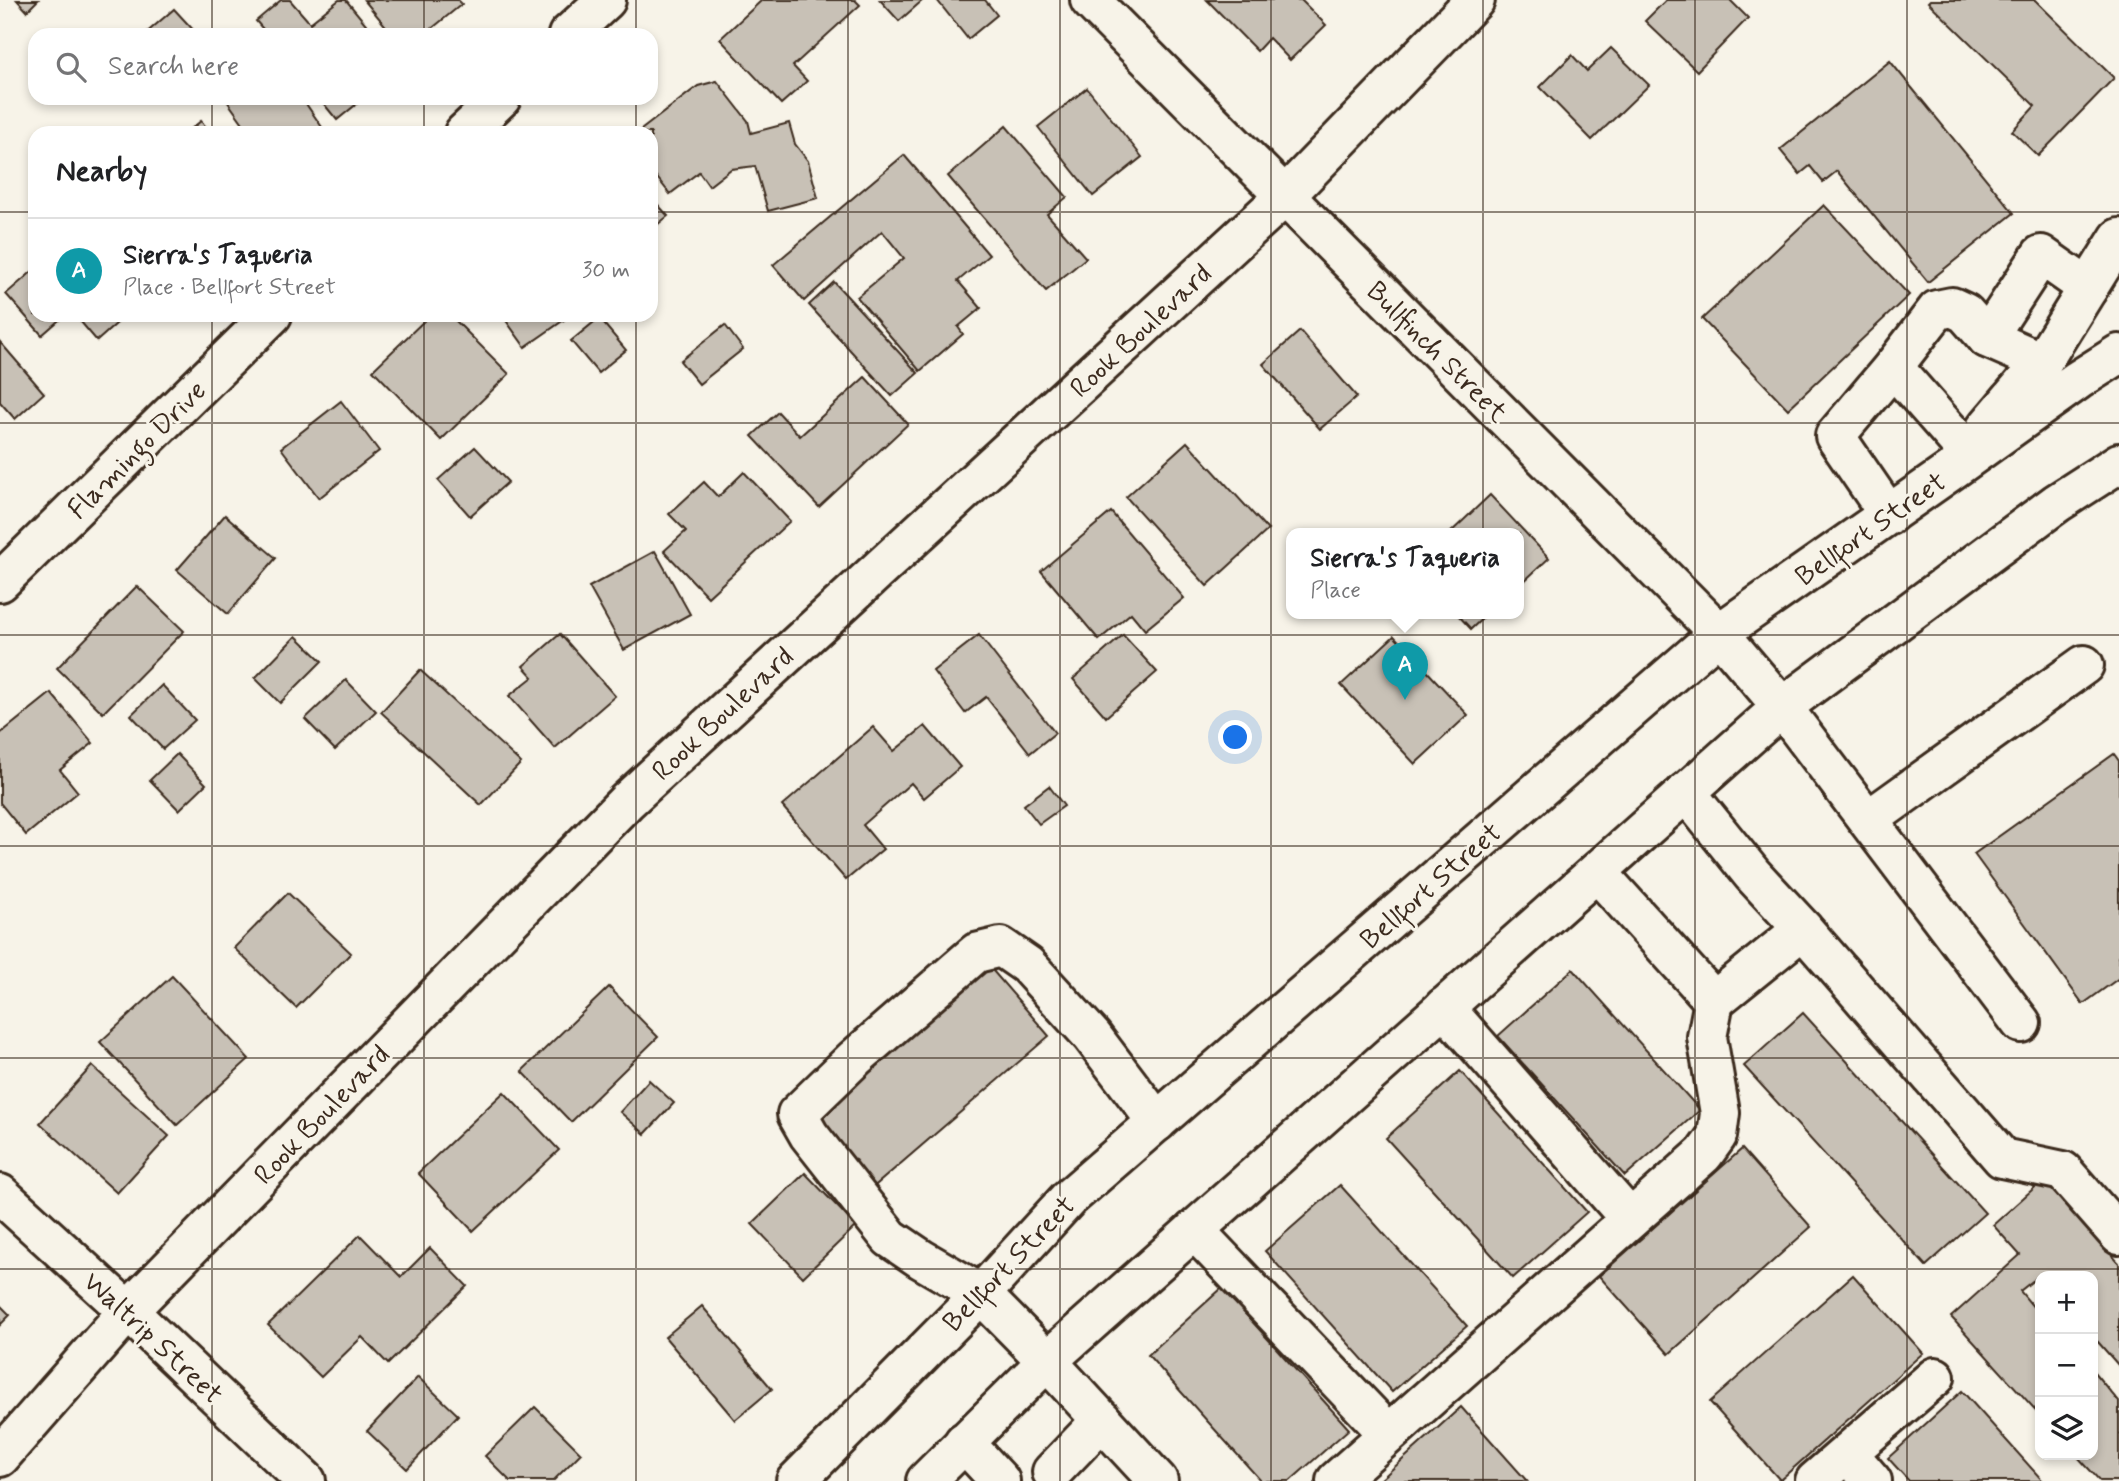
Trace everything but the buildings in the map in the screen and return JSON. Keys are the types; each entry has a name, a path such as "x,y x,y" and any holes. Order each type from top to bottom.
{"street":[{"path":"576,28 606,0"},
{"name":"Bullfinch Street","path":"1090,0 1719,633 1782,707 2021,1023"},
{"name":"Rook Boulevard","path":"0,1457 128,1311 627,801 1284,197 1475,0"},
{"path":"471,126 494,105"},
{"path":"1893,367 1961,460 2042,362 2119,238"},
{"path":"1987,338 2041,255 2088,288"},
{"path":"1889,514 1835,436 1937,310 1952,307 1965,313 1987,338 2042,362"},
{"name":"Flamingo Drive","path":"0,582 265,322"},
{"name":"Bellfort Street","path":"796,1481 981,1294 1068,1199 1719,633 1961,460 2119,354"},
{"path":"926,1481 1047,1361 1782,707 2057,503 2119,463"},
{"path":"1868,820 2084,665"},
{"path":"1686,792 1752,874 2002,1158 2063,1171 2119,1235"},
{"path":"1597,872 1714,1001"},
{"path":"1336,1481 1704,1154 1717,1136 1720,1113 1707,1037 1714,1001 1803,929"},
{"path":"1157,1122 1092,1037 1027,965 1001,947 976,953 855,1058 797,1114 809,1135 890,1238 981,1294 1158,1481"},
{"path":"1444,1007 1630,1219"},
{"name":"Waltrip Street","path":"0,1194 128,1311 306,1481"},
{"path":"1194,1230 1388,1433"},
{"path":"1815,1481 1860,1467 1935,1377"},
{"path":"1052,1478 1102,1420"},
{"path":"964,1443 1000,1481"}],"place":[{"name":"Sierra's Taqueria","path":"1405,700"}]}
